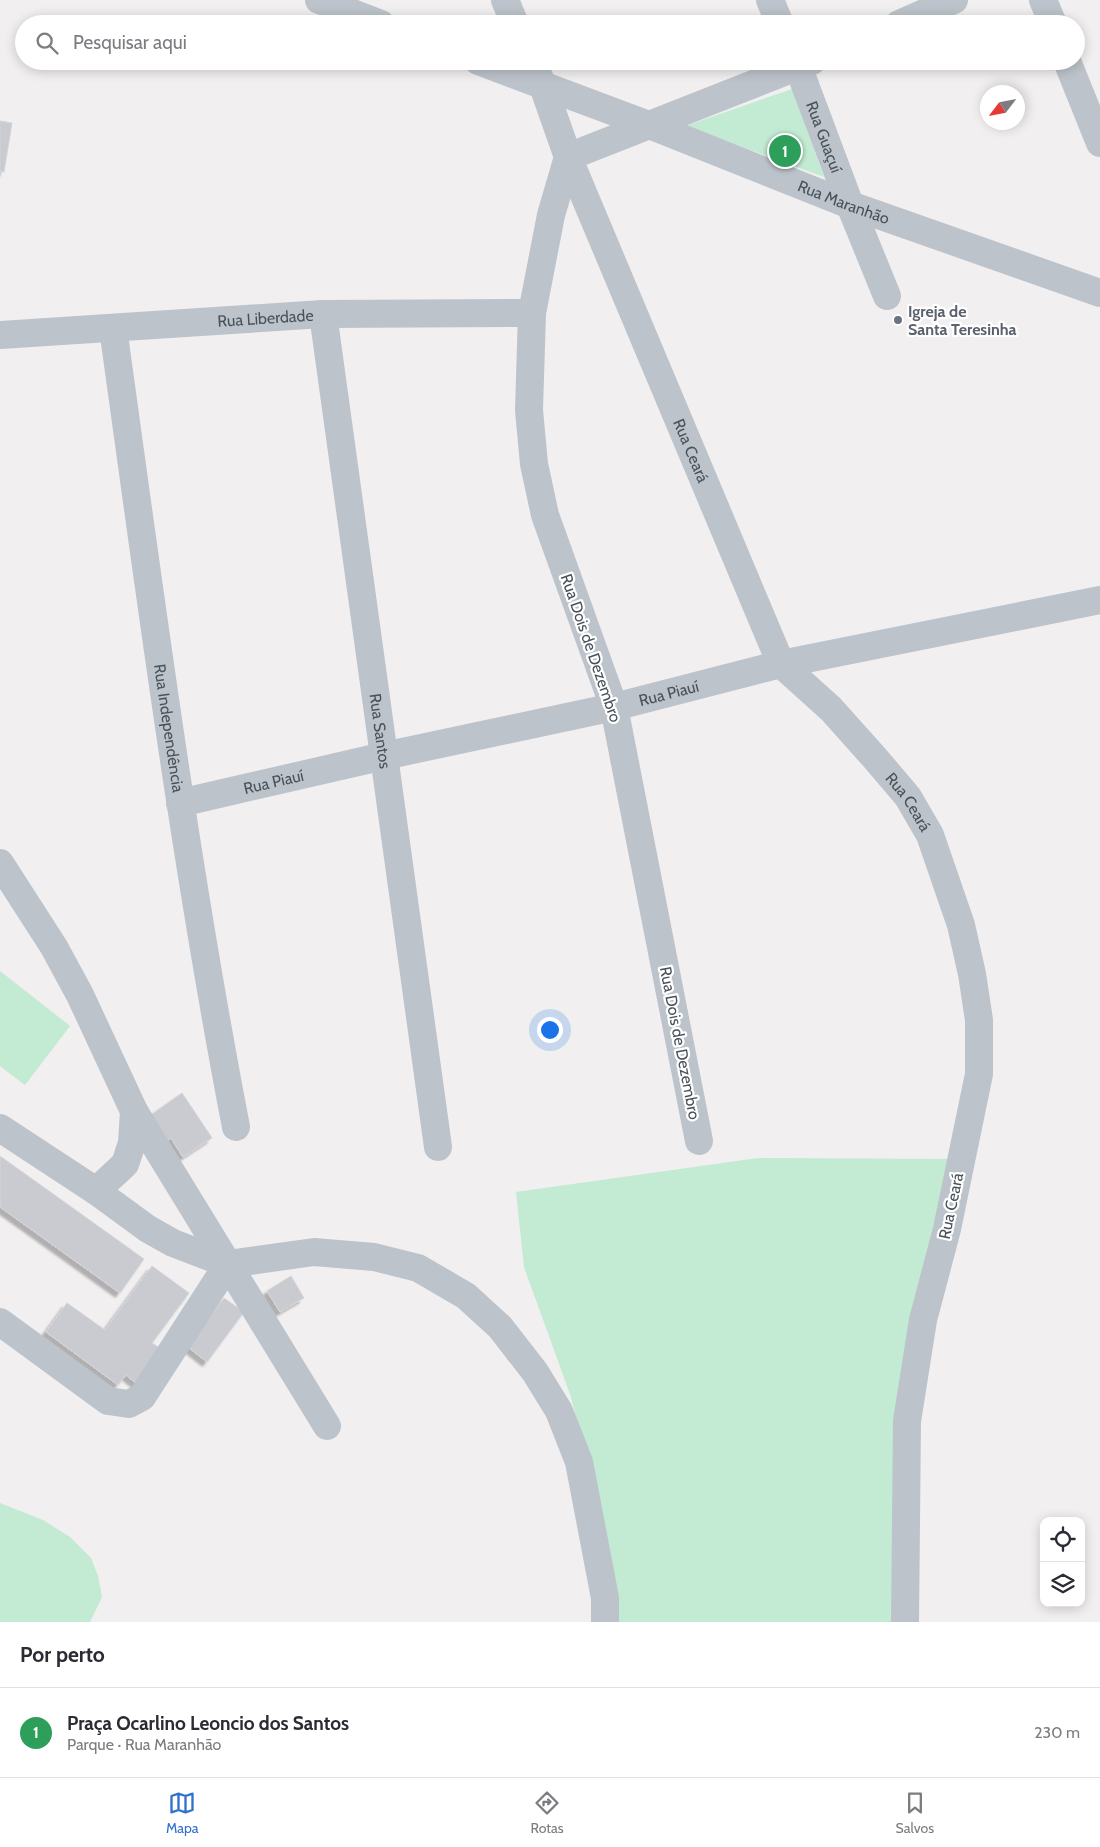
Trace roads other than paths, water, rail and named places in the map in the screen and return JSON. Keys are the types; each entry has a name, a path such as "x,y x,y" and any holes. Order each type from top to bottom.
{"street":[{"path":"319,0 358,15"},
{"path":"505,0 511,15"},
{"path":"770,0 776,15"},
{"path":"920,15 954,0"},
{"path":"1043,0 1049,15"},
{"name":"Rua Maranhão","path":"501,70 648,125 850,205 1100,292"},
{"name":"Rua Ceará","path":"536,70 568,157 781,664 831,709 908,797 930,835 961,925 972,974 979,1020 979,1074 947,1229 923,1320 907,1422 905,1622"},
{"path":"568,157 785,70"},
{"name":"Rua Guaçuí","path":"804,70 850,205 887,296"},
{"path":"1071,70 1100,143"},
{"name":"Rua Dois de Dezembro","path":"568,157 551,215 532,313 529,410 534,464 545,516 614,707 699,1141"},
{"name":"Rua Liberdade","path":"0,335 322,314 532,313"},
{"name":"Rua Santos","path":"322,314 438,1147"},
{"name":"Rua Independência","path":"113,328 180,803 236,1127"},
{"name":"Rua Piauí","path":"180,803 384,756 614,707 781,664 1100,600"},
{"path":"0,862 54,947 80,995 134,1110 327,1426"},
{"path":"96,1191 125,1164 132,1143 134,1110"},
{"path":"0,1128 96,1191 148,1229 173,1243 228,1264 314,1252 374,1257 418,1268 466,1296 500,1327 535,1372 559,1411 579,1462 605,1598 605,1622"},
{"path":"0,1322 108,1401 128,1404 142,1397 228,1264"}],"place":[{"name":"Praça Ocarlino Leoncio dos Santos","path":"785,151"},
{"name":"Igreja de Santa Teresinha","path":"898,320"}]}
